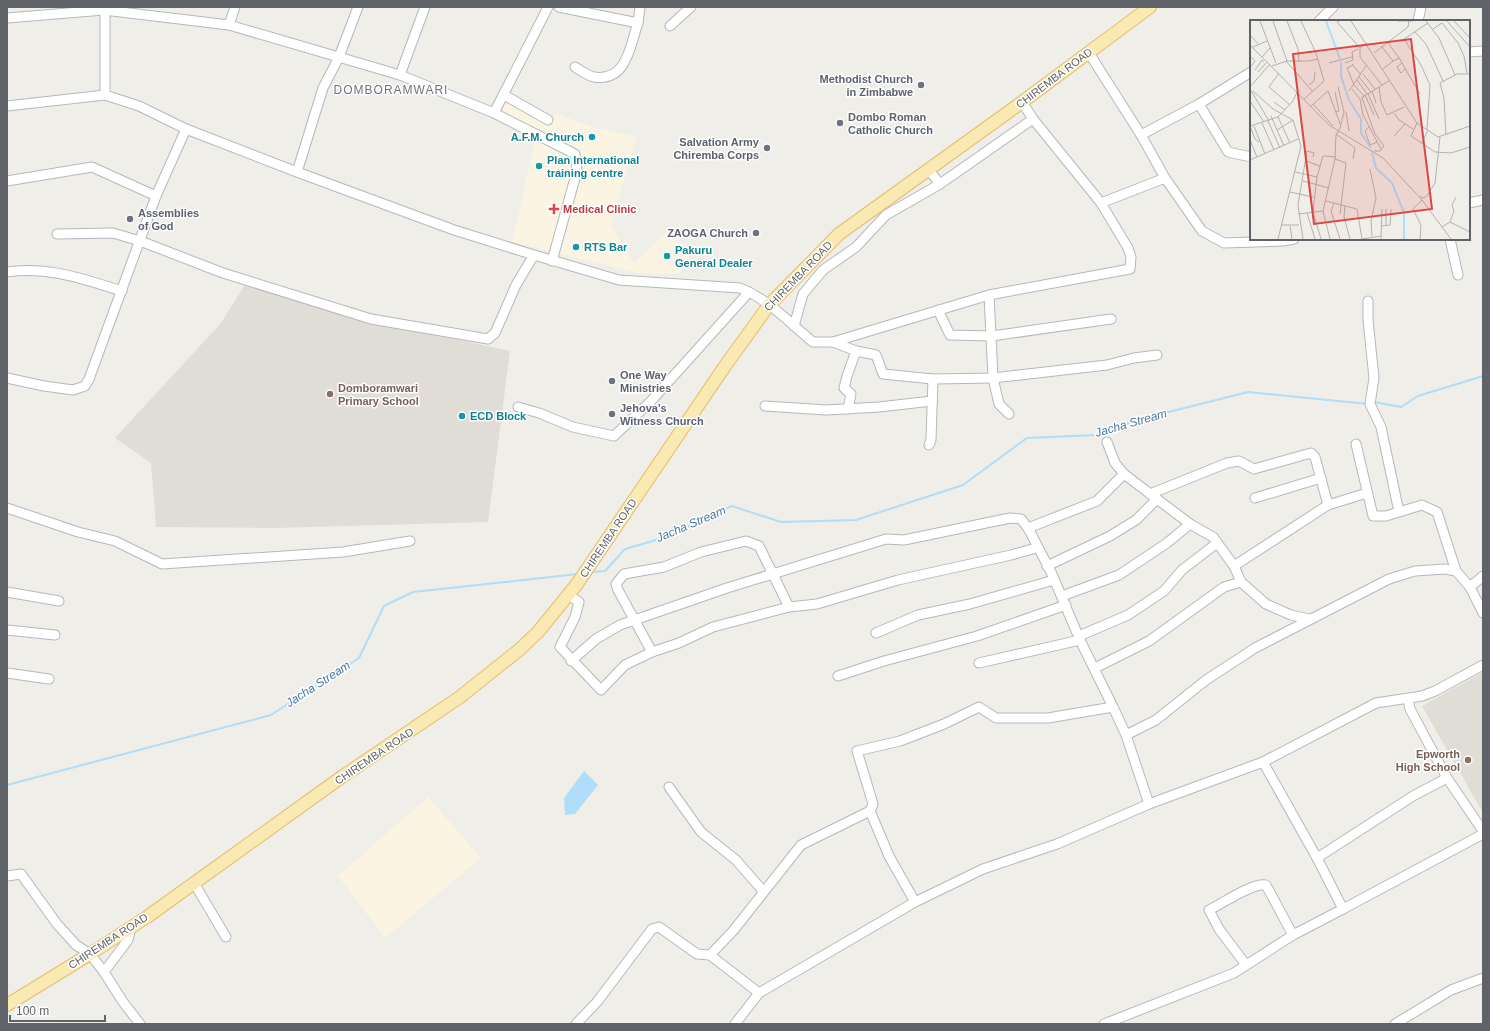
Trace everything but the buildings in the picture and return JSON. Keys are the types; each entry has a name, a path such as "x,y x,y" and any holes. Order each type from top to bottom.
{"main road":[{"name":"CHIREMBA ROAD","path":"7,1005 90,954 194,883 343,776 484,679 528,641 577,584 725,366 769,305 839,234 1022,102 1150,7"}],"street":[{"path":"229,25 235,7"},
{"path":"297,172 323,88 339,58 358,7"},
{"path":"400,75 425,7"},
{"path":"494,113 548,7"},
{"path":"558,7 638,23"},
{"path":"575,67 594,77 611,76 624,66 638,23 640,7"},
{"path":"670,26 691,7"},
{"path":"1320,20 1334,7"},
{"path":"1418,20 1421,7"},
{"path":"105,8 105,95"},
{"path":"7,18 105,8 229,25 400,75 494,113 575,154 577,171 552,261"},
{"path":"1470,52 1483,51"},
{"path":"1089,53 1141,135 1165,178 1202,232 1224,242 1288,240"},
{"path":"1141,135 1199,104 1250,73"},
{"path":"7,106 105,95 139,106 186,129 297,172 454,230 552,261 619,280 740,288 769,305 813,342 833,342 989,295 1130,269 1131,257 1128,248 1102,203 1022,102"},
{"path":"504,95 548,120"},
{"path":"1199,104 1228,152 1250,157"},
{"path":"794,326 803,294 822,270 856,247 886,215 940,184 1034,119"},
{"path":"7,378 44,386 73,390 85,386 122,291 156,196 186,129"},
{"path":"7,181 92,166 156,196"},
{"path":"928,169 940,184"},
{"path":"1102,203 1165,178"},
{"path":"1470,203 1483,200"},
{"path":"57,234 113,233 140,241 223,273 371,319 488,339 495,333 516,285 534,255"},
{"path":"1450,240 1458,275"},
{"path":"7,272 28,269 66,274 122,291"},
{"path":"518,407 573,427 614,436 651,401 749,292"},
{"path":"989,295 993,378 999,404 1009,414"},
{"path":"1368,301 1368,327 1374,378 1370,404 1381,427 1399,512"},
{"path":"938,310 950,335 992,336 1111,320"},
{"path":"833,342 856,351 876,355 883,374 932,379 993,378 1107,365 1134,358 1157,355"},
{"path":"848,409 851,394 844,388 856,351"},
{"path":"929,445 931,440 932,379"},
{"path":"765,406 816,410 848,409 932,401"},
{"path":"1107,442 1115,464 1124,474 1190,524 1213,537 1234,566 1241,582 1266,604 1291,615 1309,620"},
{"path":"1356,444 1373,516 1386,516 1422,505 1437,512 1456,571 1470,587 1483,613"},
{"path":"1047,566 1110,536 1136,520 1154,497 1227,462 1239,460 1254,469 1311,453 1315,457 1328,505"},
{"path":"1028,528 1098,501 1124,474"},
{"path":"1255,498 1320,478"},
{"path":"1234,566 1328,505 1367,492"},
{"path":"7,508 78,532 115,541 162,564 343,552 410,541"},
{"path":"571,660 596,640 620,625 727,588 886,540 904,540 1010,518 1021,519 1028,528 1036,548 1054,580 1113,706 1126,735 1149,804"},
{"path":"838,676 884,661 977,636 1064,601 1119,575 1167,543 1190,524"},
{"path":"652,652 618,590 616,584 624,574 664,567 701,552 746,540 759,546 789,607"},
{"path":"979,662 1080,638 1128,615 1164,592 1182,570 1217,543"},
{"path":"568,594 579,602 575,617 560,647 601,690 625,665 652,652 680,643 713,627 789,607 817,604 898,580 1036,548"},
{"path":"1126,735 1156,720 1206,680 1255,648 1389,579 1415,571 1445,569 1456,571"},
{"path":"1470,587 1483,576"},
{"path":"876,633 918,616 970,604 1054,580"},
{"path":"1095,668 1149,641 1224,587 1241,582"},
{"path":"7,592 59,601"},
{"path":"7,630 55,635"},
{"path":"735,1024 759,993 914,902 983,869 1057,844 1149,804 1263,762 1376,702 1408,699 1435,691 1483,665"},
{"path":"7,673 49,679"},
{"path":"1104,1024 1219,979 1246,965 1293,935 1483,832 1447,778 1410,709 1408,699"},
{"path":"710,955 733,931 763,891 801,845 870,811 873,804 857,751 900,741 944,724 978,707 996,718 1048,718 1113,706"},
{"path":"1263,762 1317,858 1343,909"},
{"path":"1317,858 1413,796 1447,778"},
{"path":"669,787 701,832 736,860 763,891"},
{"path":"870,811 889,856 914,902"},
{"path":"7,876 21,874 57,924 76,945 90,954 140,1024"},
{"path":"194,883 226,937"},
{"path":"1246,965 1219,929 1209,910 1248,889 1262,884 1266,885 1293,935"},
{"path":"104,972 128,940 131,927"},
{"path":"590,1024 579,1021 597,1002 652,929 659,927 697,954 710,955 759,993"},
{"path":"1395,1024 1451,990 1483,978"}],"shaded area":[{"path":"511,93 553,118 555,113 596,128 637,137 611,225 634,263 671,228 690,258 679,274 639,273 512,242 536,137 499,115"},
{"name":"Domboramwari Primary School","path":"246,283 376,322 510,351 488,522 275,528 156,527 151,463 115,438 221,323"},
{"name":"Epworth High School","path":"1483,672 1483,813 1422,706"},
{"path":"428,797 481,858 385,938 338,876"}],"water":[{"path":"584,771 598,785 575,814 565,815 564,798"}],"waterway":[{"name":"Jacha Stream","path":"1374,402 1401,407 1418,396 1483,376"},
{"name":"Jacha Stream","path":"590,572 605,571 625,549 663,538 732,506 781,522 856,520 963,485 1027,438 1096,435 1137,420 1248,392 1368,404"},
{"name":"Jacha Stream","path":"7,785 271,715 359,658 384,606 413,592 578,574"}],"place":[{"name":"Methodist Church in Zimbabwe","path":"921,85"},
{"name":"Dombo Roman Catholic Church","path":"840,123"},
{"name":"A.F.M. Church","path":"592,137"},
{"name":"Salvation Army Chiremba Corps","path":"767,148"},
{"name":"Plan International training centre","path":"539,166"},
{"name":"Medical Clinic","path":"554,209"},
{"name":"Assemblies of God","path":"130,219"},
{"name":"ZAOGA Church","path":"756,233"},
{"name":"RTS Bar","path":"576,247"},
{"name":"Pakuru General Dealer","path":"667,256"},
{"name":"One Way Ministries","path":"612,381"},
{"name":"Domboramwari Primary School","path":"330,394"},
{"name":"Jehova's Witness Church","path":"612,414"},
{"name":"ECD Block","path":"462,416"},
{"name":"Epworth High School","path":"1468,760"}],"district":[{"name":"DOMBORAMWARI","path":"391,90"}]}
